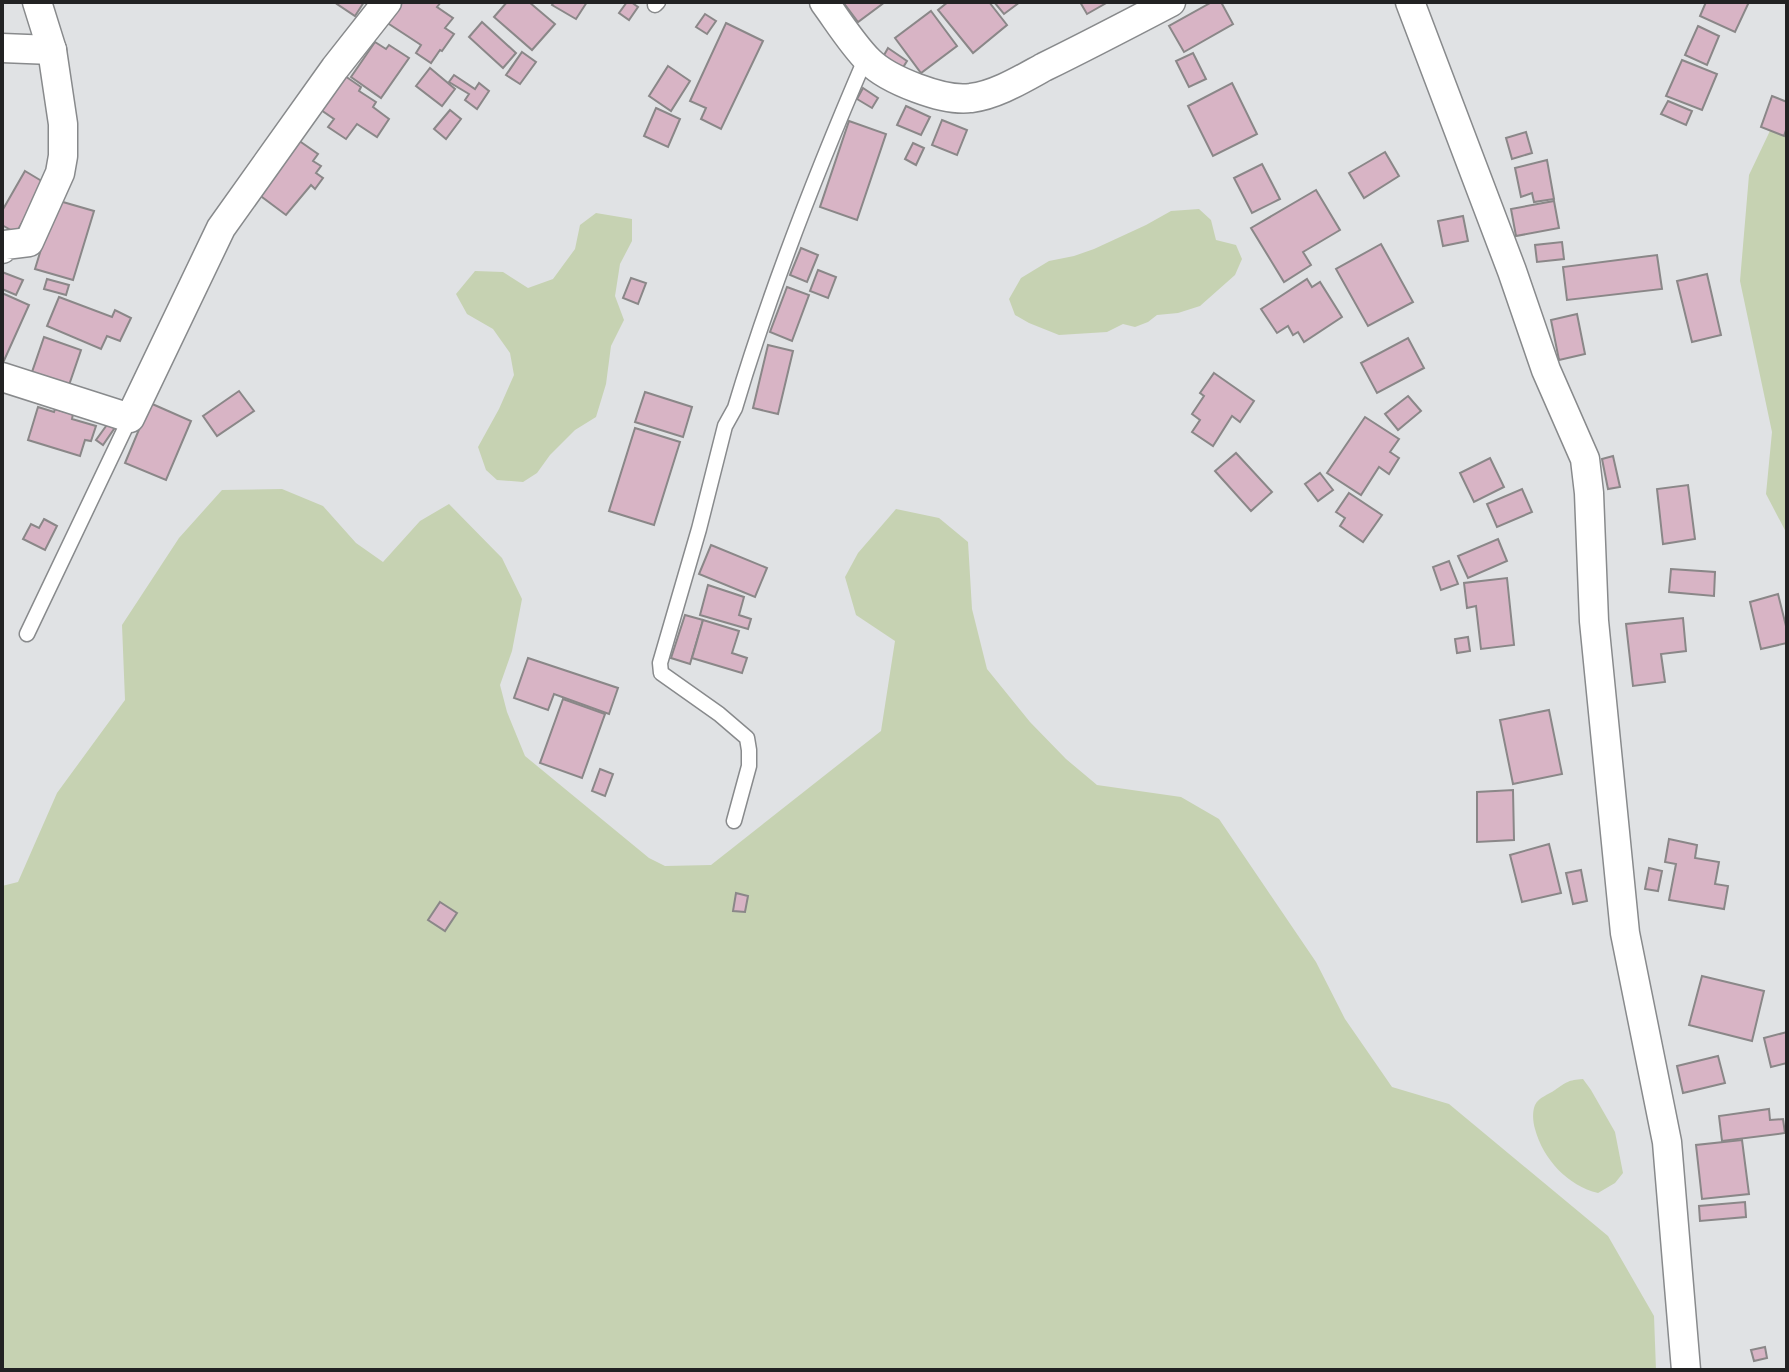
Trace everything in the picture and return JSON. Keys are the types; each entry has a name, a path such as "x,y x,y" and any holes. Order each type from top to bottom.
{"street":[{"path":"2,249 5,245 29,242 60,173 63,156 63,124 52,50 37,2"},
{"path":"2,377 130,418 221,228 335,68 387,2"},
{"path":"824,2 866,57 885,73 909,85 966,99 984,96 1171,2"},
{"path":"1410,2 1512,271 1546,370 1585,459 1594,621 1625,933 1667,1142 1686,1370"},
{"path":"2,48 52,50"}],"lane":[{"path":"734,821 749,766 747,738 661,673 660,663 725,426 735,408 779,270 866,57"},
{"path":"27,634 130,418"}],"green space":[{"path":"1787,95 1787,534 1766,494 1772,432 1740,281 1749,175"},
{"path":"1199,209 1211,220 1216,240 1236,245 1242,259 1235,275 1200,306 1157,315 1135,327 1123,324 1107,332 1059,335 1015,315 1009,299 1021,278 1049,261 1094,249 1171,211"},
{"path":"596,213 632,219 632,241 620,264 615,296 624,320 611,346 606,384 596,417 575,430 537,473 523,482 497,480 486,470 478,447 514,375 510,353 493,329 467,314 456,294 475,271 503,272 528,288 553,279 575,249 580,225"},
{"path":"282,489 323,506 356,543 383,562 420,521 449,504 502,558 522,599 512,651 500,685 525,756 649,858 665,866 711,865 881,731 895,641 856,615 845,577 858,553 896,509 939,518 968,542 972,609 987,669 1030,722 1097,785 1181,797 1219,819 1316,962 1345,1019 1392,1087 1449,1104 1608,1236 1654,1316 1656,1370 2,1370 2,886 18,882 57,793 125,700 122,625 179,538 222,490"},
{"path":"1583,1079 1615,1132 1623,1173 1615,1183 1598,1193 1577,1184 1558,1170 1544,1151 1534,1123 1534,1108 1539,1100 1568,1082"}],"building":[{"path":"364,2 355,16 337,4"},
{"path":"400,2 441,2 437,7 453,18 445,28 454,34 431,63 416,53 421,45 386,22"},
{"path":"507,2 529,2 555,24 532,50 494,17"},
{"path":"554,2 587,2 576,19 552,5"},
{"path":"627,2 638,7 629,20 619,13"},
{"path":"843,2 885,2 858,22"},
{"path":"948,2 989,2 1007,25 973,53 938,10"},
{"path":"994,2 1020,2 1004,14"},
{"path":"1080,2 1108,2 1087,14"},
{"path":"1212,2 1221,2 1233,24 1184,52 1169,26"},
{"path":"1706,2 1749,2 1735,32 1700,16"},
{"path":"931,11 957,46 921,73 895,38"},
{"path":"705,14 716,21 707,34 696,27"},
{"path":"482,22 516,53 503,68 469,37"},
{"path":"726,23 763,41 721,129 701,119 706,108 690,101"},
{"path":"1698,26 1719,36 1707,65 1685,55"},
{"path":"375,42 386,49 389,45 409,58 381,98 351,77"},
{"path":"888,48 907,61 902,69 883,57"},
{"path":"522,52 536,62 520,84 506,75"},
{"path":"1193,53 1206,79 1189,87 1176,61"},
{"path":"1682,60 1717,74 1702,110 1666,96"},
{"path":"668,66 690,81 671,111 649,96"},
{"path":"430,68 455,89 442,106 416,86"},
{"path":"454,75 475,89 479,83 489,91 477,109 465,100 469,94 449,82"},
{"path":"345,76 361,87 359,91 376,102 373,107 389,119 377,137 357,124 346,139 328,127 334,119 321,110"},
{"path":"1232,83 1257,134 1213,156 1188,106"},
{"path":"863,88 878,98 872,108 857,99"},
{"path":"1772,96 1787,102 1784,136 1761,127"},
{"path":"1668,101 1692,111 1686,125 1661,114"},
{"path":"906,106 930,117 921,135 897,125"},
{"path":"656,108 680,119 668,147 644,136"},
{"path":"450,110 461,119 446,139 434,129"},
{"path":"942,120 967,130 957,155 932,145"},
{"path":"849,121 886,134 857,220 820,207"},
{"path":"1526,132 1532,153 1512,159 1506,138"},
{"path":"298,140 318,154 313,161 321,166 316,173 323,178 315,189 311,185 286,215 258,194"},
{"path":"913,143 924,148 916,165 905,159"},
{"path":"1385,152 1399,176 1364,198 1349,173"},
{"path":"1547,160 1554,199 1534,202 1532,193 1521,197 1515,168"},
{"path":"1262,164 1280,199 1252,213 1234,178"},
{"path":"25,171 45,183 16,233 2,225 2,211"},
{"path":"1316,190 1340,230 1303,252 1311,265 1284,282 1251,228"},
{"path":"56,200 94,211 73,280 35,269"},
{"path":"1554,201 1559,228 1516,236 1511,209"},
{"path":"1463,216 1468,241 1443,246 1438,221"},
{"path":"1562,242 1564,259 1537,262 1535,245"},
{"path":"1381,244 1413,302 1368,326 1336,269"},
{"path":"801,248 818,255 807,282 790,275"},
{"path":"1657,255 1662,289 1567,300 1563,267"},
{"path":"818,270 836,277 828,298 810,291"},
{"path":"2,272 23,280 16,295 2,289"},
{"path":"1707,274 1721,335 1692,342 1677,281"},
{"path":"631,278 646,283 638,304 623,298"},
{"path":"47,279 69,285 66,295 44,289"},
{"path":"1307,279 1312,287 1320,282 1342,317 1304,342 1298,332 1293,335 1288,326 1277,333 1261,309"},
{"path":"787,287 809,295 792,341 770,332"},
{"path":"2,293 29,305 2,365"},
{"path":"59,297 112,317 115,310 131,318 120,341 107,336 101,349 47,326"},
{"path":"1577,314 1585,354 1559,360 1551,320"},
{"path":"44,337 81,350 68,388 31,375"},
{"path":"1408,338 1424,368 1377,393 1361,363"},
{"path":"768,345 793,351 778,414 753,408"},
{"path":"1214,373 1254,401 1240,422 1232,416 1213,446 1192,432 1200,420 1192,414 1204,396 1200,393"},
{"path":"239,391 254,411 217,436 203,416"},
{"path":"645,392 692,407 683,437 635,422"},
{"path":"1408,396 1421,411 1398,430 1385,414"},
{"path":"150,403 191,421 166,480 125,463"},
{"path":"38,407 73,414 72,419 96,426 91,441 85,440 80,456 28,440"},
{"path":"1365,417 1399,439 1390,452 1399,458 1389,474 1379,467 1361,495 1327,473"},
{"path":"109,422 116,426 103,445 96,440"},
{"path":"635,428 680,442 654,525 609,511"},
{"path":"1236,453 1272,492 1251,511 1215,471"},
{"path":"1613,456 1620,487 1608,489 1602,459"},
{"path":"1490,458 1504,487 1474,502 1460,473"},
{"path":"1320,473 1333,490 1318,501 1305,484"},
{"path":"1688,485 1695,539 1663,544 1657,489"},
{"path":"1522,489 1532,512 1497,527 1487,504"},
{"path":"1349,493 1382,515 1363,542 1340,526 1345,518 1336,512"},
{"path":"44,519 57,526 45,550 23,539 31,524 39,528"},
{"path":"1498,539 1507,561 1468,578 1458,556"},
{"path":"711,545 767,568 755,597 699,574"},
{"path":"1449,561 1458,584 1441,590 1433,567"},
{"path":"1671,569 1715,572 1714,596 1669,592"},
{"path":"1507,578 1514,645 1481,649 1476,606 1467,608 1464,583"},
{"path":"708,585 744,597 739,615 751,619 748,629 700,615"},
{"path":"1778,594 1787,643 1761,649 1750,602"},
{"path":"685,615 703,620 690,664 671,658"},
{"path":"1683,618 1686,651 1661,654 1665,682 1633,686 1626,624"},
{"path":"703,620 739,631 732,653 747,658 742,673 692,658"},
{"path":"1468,637 1470,651 1457,653 1455,639"},
{"path":"528,658 618,688 609,714 554,694 548,710 514,698"},
{"path":"563,699 605,714 582,778 540,763"},
{"path":"1549,710 1562,774 1513,784 1500,720"},
{"path":"600,769 613,774 605,796 592,791"},
{"path":"1513,790 1514,840 1477,842 1477,792"},
{"path":"1669,839 1697,845 1695,858 1719,862 1715,884 1728,886 1724,909 1669,900 1676,864 1665,862"},
{"path":"1549,844 1561,893 1522,902 1510,855"},
{"path":"1649,868 1662,871 1658,891 1645,889"},
{"path":"1581,870 1587,901 1573,904 1566,873"},
{"path":"736,893 748,896 745,912 733,911"},
{"path":"440,902 457,913 445,931 428,920"},
{"path":"1702,976 1764,991 1752,1041 1689,1025"},
{"path":"1787,1032 1787,1063 1771,1067 1764,1038"},
{"path":"1718,1056 1725,1083 1683,1093 1677,1066"},
{"path":"1769,1109 1770,1120 1783,1119 1785,1133 1722,1141 1719,1116"},
{"path":"1742,1140 1749,1194 1702,1199 1696,1145"},
{"path":"1745,1202 1746,1217 1700,1221 1699,1206"},
{"path":"1765,1347 1767,1358 1754,1361 1751,1350"}]}
